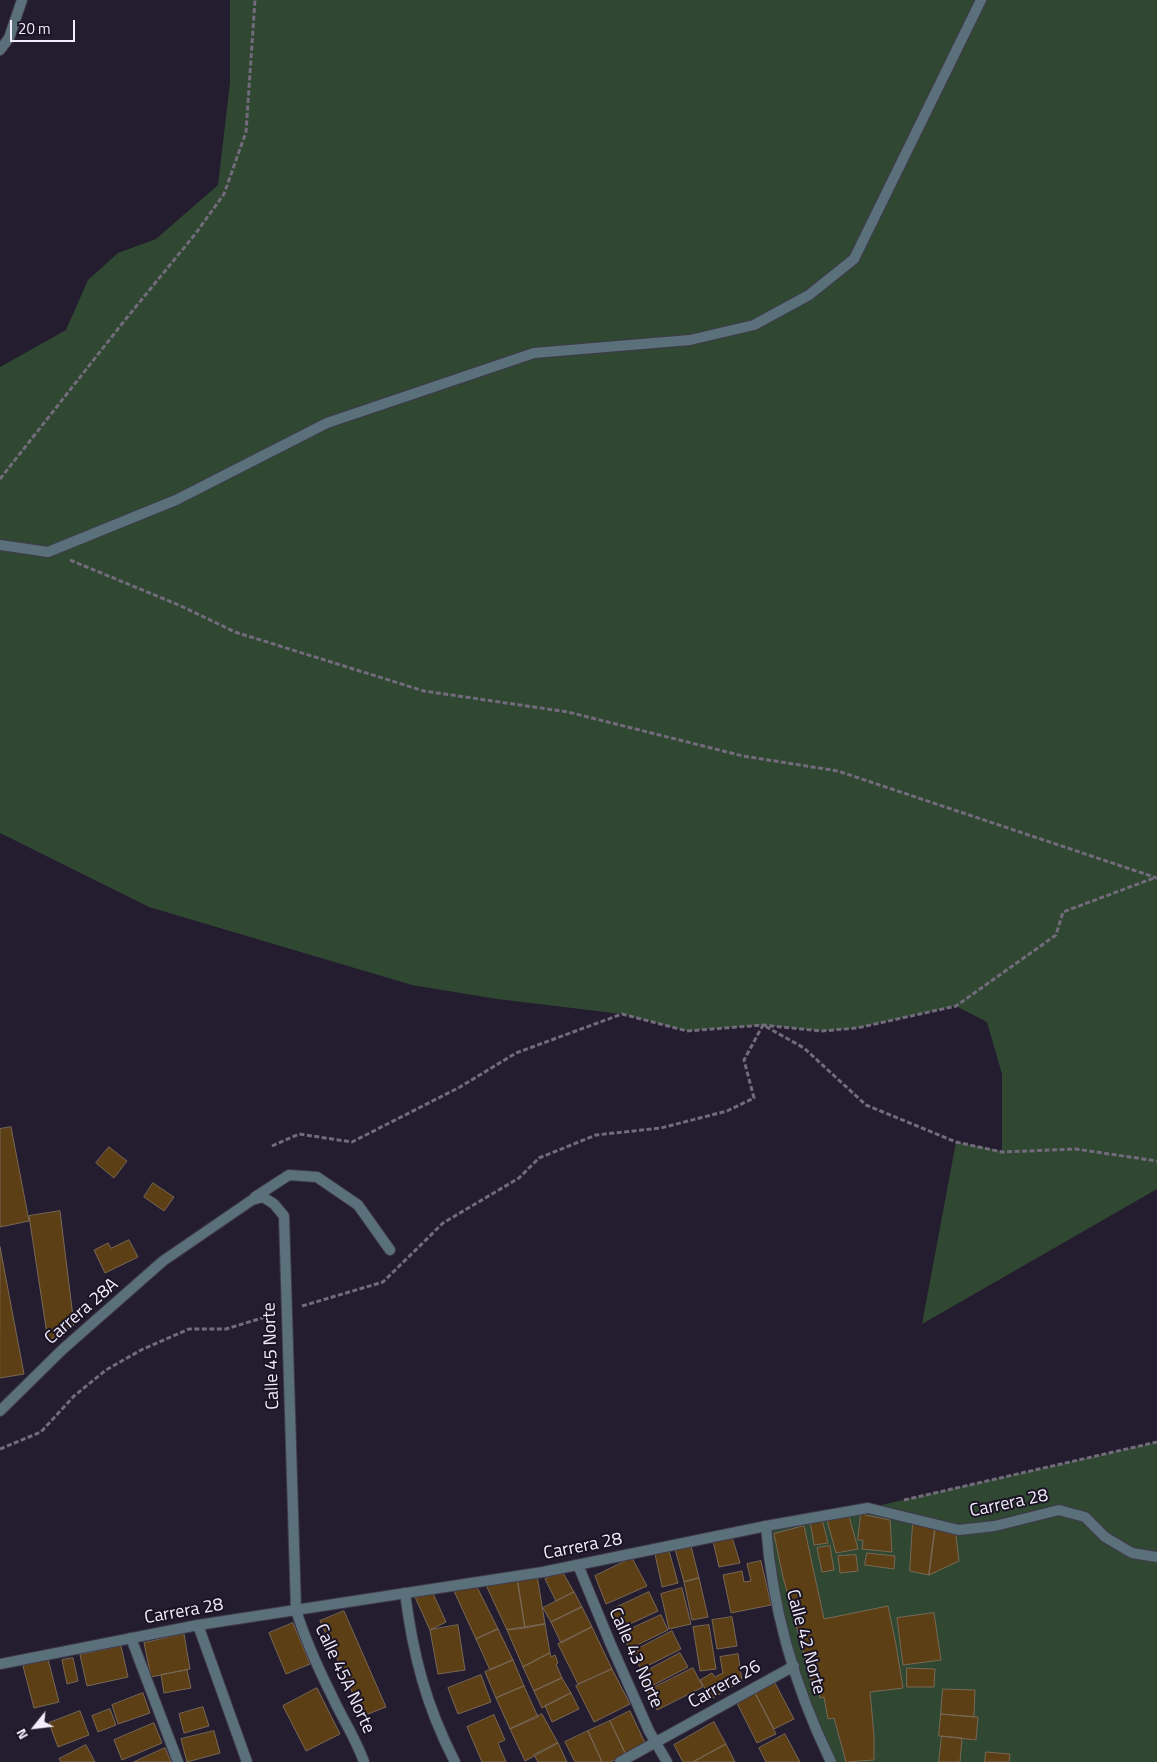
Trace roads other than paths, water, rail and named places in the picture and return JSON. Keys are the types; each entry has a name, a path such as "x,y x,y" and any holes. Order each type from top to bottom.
{"street":[{"path":"0,50 9,38 22,0"},
{"path":"0,545 48,552 176,500 327,423 524,356 534,353 690,340 754,325 809,295 854,259 981,0"},
{"path":"252,1200 289,1175 317,1177 358,1205 390,1250"},
{"name":"Calle 45 Norte","path":"252,1200 264,1197 274,1204 284,1216 296,1610"},
{"name":"Carrera 28A","path":"0,1410 63,1349 163,1261 252,1200"},
{"name":"Carrera 28","path":"0,1664 198,1625 578,1565 766,1526 868,1508 959,1530 995,1526 1059,1510 1085,1517 1105,1537 1132,1553 1157,1557"},
{"name":"Calle 42 Norte","path":"766,1526 776,1603 783,1634 803,1697 831,1762"},
{"name":"Calle 43 Norte","path":"578,1565 614,1654 649,1731 667,1762"},
{"path":"405,1593 417,1667 428,1704 454,1762"},
{"name":"Calle 45A Norte","path":"296,1610 303,1633 364,1762"},
{"path":"198,1625 247,1762"},
{"path":"131,1638 178,1762"},
{"name":"Carrera 26","path":"620,1762 794,1666"}]}
